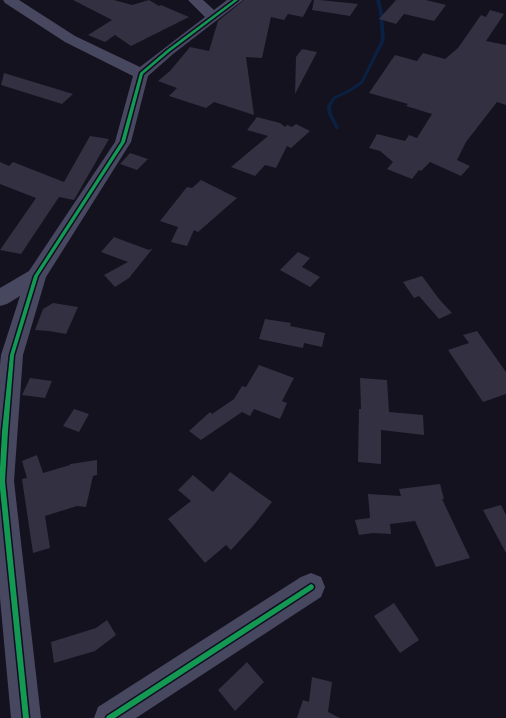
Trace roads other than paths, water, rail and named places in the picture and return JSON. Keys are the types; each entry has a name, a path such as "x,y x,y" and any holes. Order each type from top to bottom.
{"street":[{"path":"10,0 70,39 141,74"},
{"path":"195,0 213,18"},
{"path":"26,718 1,481 12,355 36,276 123,142 141,74 168,51 236,0"},
{"path":"0,298 36,276"},
{"path":"109,718 311,587"}],"waterway":[{"path":"337,128 330,114 329,106 334,98 349,91 362,82 383,40 381,12 378,0"}]}
